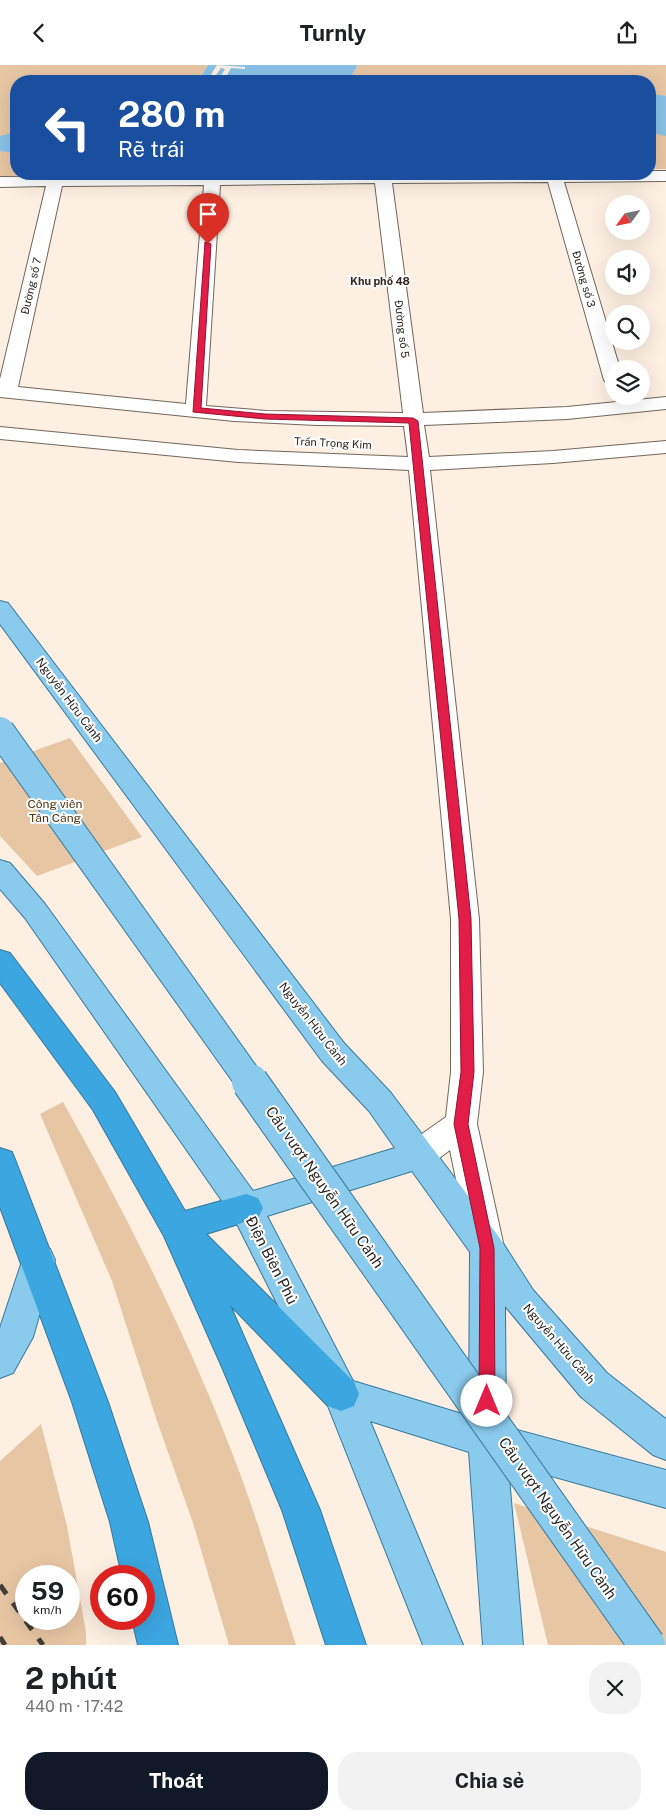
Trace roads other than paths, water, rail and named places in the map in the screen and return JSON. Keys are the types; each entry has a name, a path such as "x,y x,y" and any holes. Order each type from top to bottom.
{"highway":[{"path":"0,961 104,1101 177,1227 240,1366 301,1510 346,1645"},
{"path":"0,1161 90,1402 129,1522 139,1565"},
{"path":"177,1227 246,1208"},
{"path":"177,1227 341,1394"},
{"path":"155,1630 158,1645"}],"main road":[{"name":"Nguyễn Hữu Cảnh","path":"0,608 333,1052 380,1102 487,1248 521,1301 594,1385 666,1442"},
{"name":"Cầu vượt Nguyễn Hữu Cảnh","path":"0,731 647,1645"},
{"name":"Điện Biên Phủ","path":"0,870 35,911 246,1208 341,1394 443,1645"},
{"path":"246,1208 418,1155"},
{"path":"487,1248 487,1440 503,1645"},
{"path":"0,1361 15,1337 38,1260"},
{"path":"341,1394 487,1440 666,1489"}],"street":[{"path":"0,182 298,180"},
{"name":"Đường số 5","path":"383,180 418,455 465,919 467,1072 461,1124 487,1248"},
{"name":"Đường số 3","path":"556,180 608,360"},
{"path":"196,410 212,181"},
{"name":"Đường số 7","path":"3,391 54,182"},
{"path":"3,391 265,417 413,421 605,403"},
{"path":"650,403 666,403"},
{"name":"Trần Trọng Kim","path":"0,415 418,455 666,429"},
{"name":"Trần Trọng Kim","path":"0,433 238,456 418,455 553,457 666,447"},
{"name":"Trần Trọng Kim","path":"418,455 483,477 588,472 666,464"},
{"path":"418,1155 461,1124"}],"water":[{"path":"208,65 358,65 352,75 202,75"},
{"path":"656,95 666,96 666,136 656,134"},
{"path":"10,134 10,152 0,151 0,136"}],"railway":[{"path":"0,1585 43,1645"},
{"path":"0,1637 5,1645"}],"district":[{"name":"Khu phố 48","path":"380,281"}],"park label":[{"name":"Công viên Tân Cảng","path":"55,811"}]}
